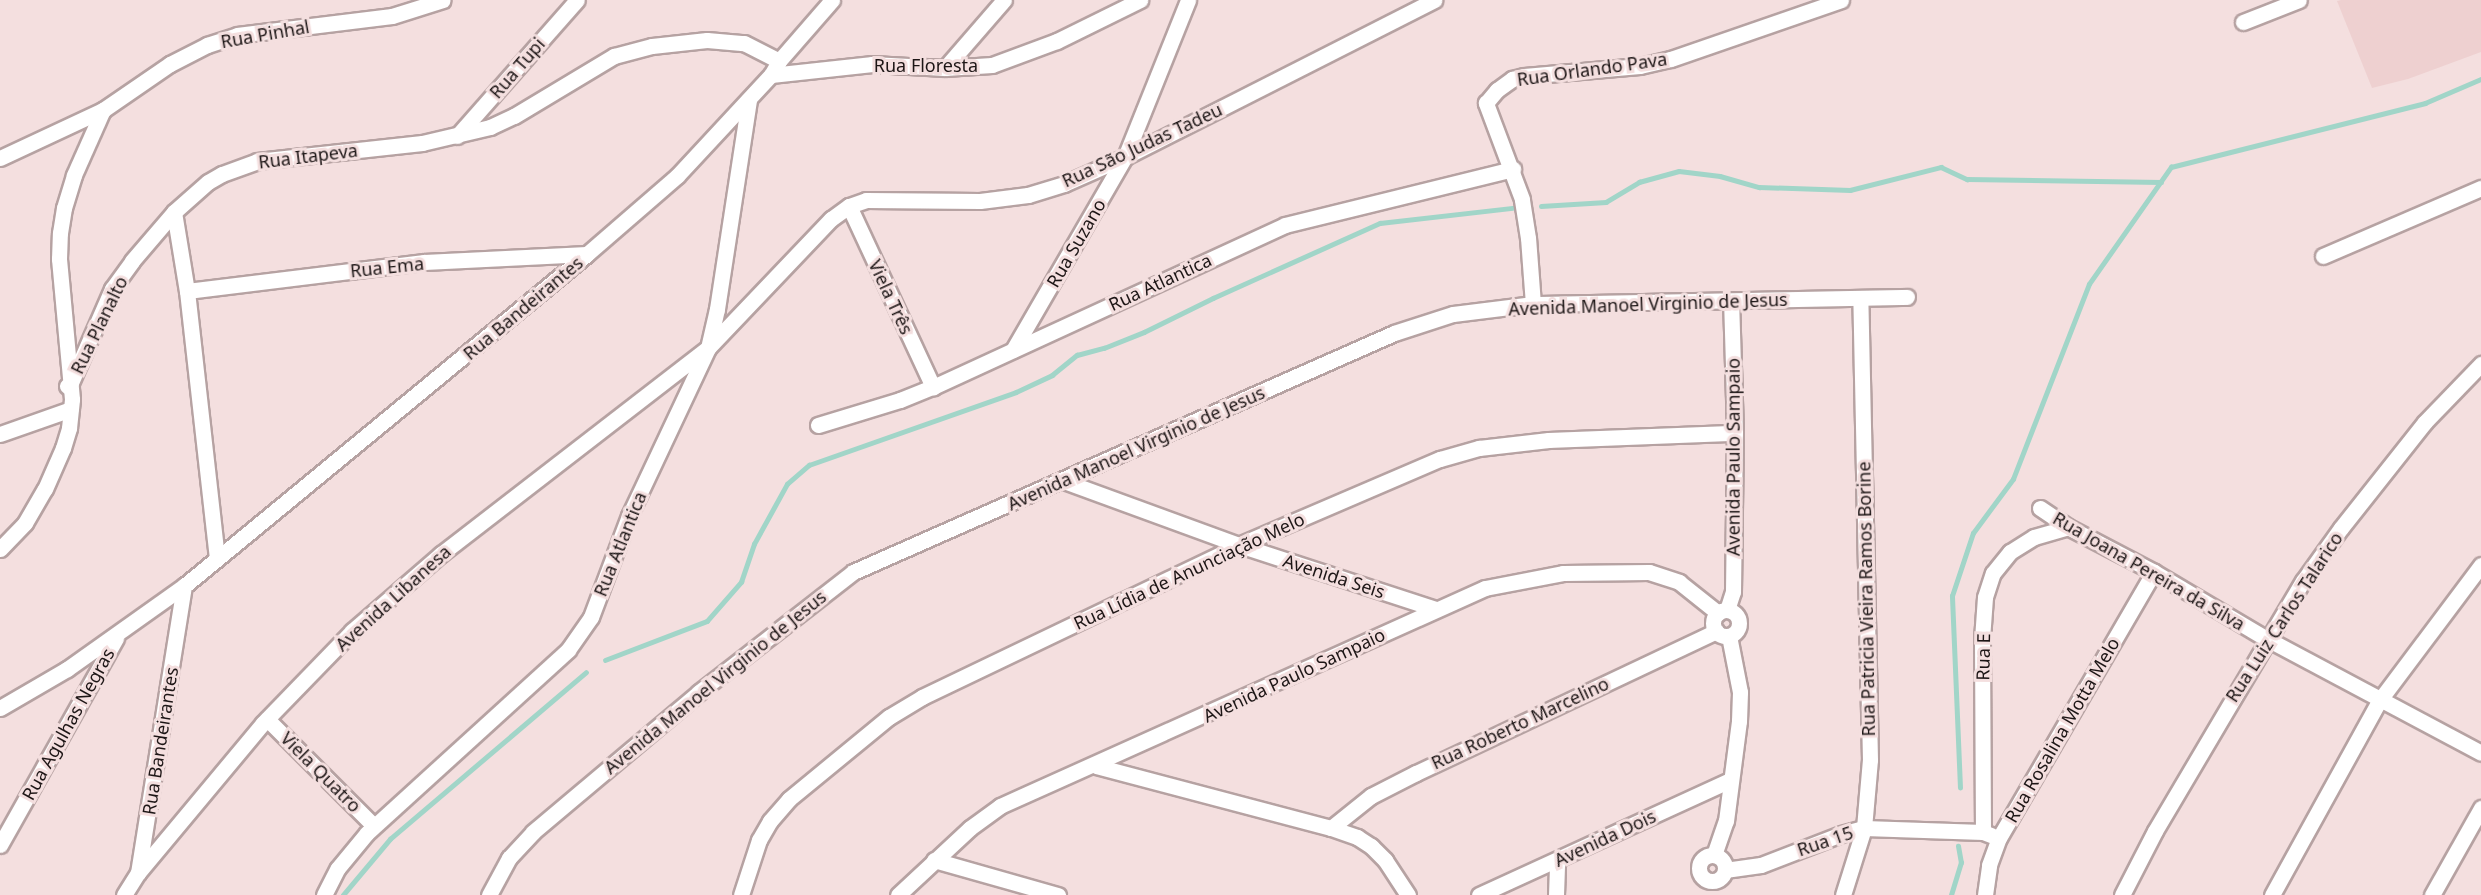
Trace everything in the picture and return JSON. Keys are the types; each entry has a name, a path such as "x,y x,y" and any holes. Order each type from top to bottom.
{"street":[{"name":"Rua Pinhal","path":"0,158 103,110 170,64 207,45 237,35 392,16 443,0"},
{"name":"Rua Tupi","path":"457,136 577,0"},
{"name":"Rua Bandeirantes","path":"0,708 7,701 67,669 184,586 587,254 677,176 749,99 832,0"},
{"path":"945,68 1004,0"},
{"name":"Rua Floresta","path":"775,68 872,64 945,68 992,65 1014,58 1140,0"},
{"name":"Rua Suzano","path":"1014,350 1125,157 1188,0"},
{"name":"Rua São Judas Tadeu","path":"708,348 831,219 849,206 866,200 980,201 1028,195 1064,184 1125,157 1434,0"},
{"name":"Rua Orlando Pava","path":"1513,169 1486,103 1497,90 1512,79 1640,66 1671,59 1841,0"},
{"path":"2243,22 2300,0"},
{"name":"Rua Itapeva","path":"174,212 208,182 257,161 422,143 490,127 514,116 628,51 652,46 716,41 744,43 775,68"},
{"name":"Rua Atlantica","path":"324,895 350,852 374,826 568,650 591,617 628,516 708,348 717,309 749,99"},
{"path":"69,385 59,259 60,233 74,175 103,110"},
{"path":"1513,169 1522,199 1528,238 1533,304"},
{"name":"Rua Atlantica","path":"818,425 900,400 933,387 1285,225 1513,169"},
{"path":"2323,256 2481,188"},
{"name":"Viela Três","path":"849,206 933,387"},
{"path":"174,212 187,291 217,558"},
{"name":"Rua Planalto","path":"0,549 26,523 45,489 63,448 71,409 69,385 112,289 154,232 174,212"},
{"name":"Rua Ema","path":"187,291 424,262 587,254"},
{"name":"Avenida Manoel Virginio de Jesus","path":"489,895 509,858 533,832 699,692 853,572 1064,481 1394,333 1453,314 1533,304 1907,297"},
{"name":"Rua Patricia Vieira Ramos Borine","path":"1843,895 1864,828 1870,760 1860,298"},
{"name":"Avenida Paulo Sampaio","path":"1700,895 1706,880 1700,872 1701,862 1714,855 1726,821 1739,722 1740,692 1723,634 1713,622 1723,612 1733,592 1735,433 1731,302"},
{"name":"Avenida Libanesa","path":"124,895 138,873 267,719 352,631 409,580 708,348"},
{"name":"Rua Luiz Carlos Talarico","path":"2122,895 2155,831 2303,581 2341,528 2425,422 2481,364"},
{"path":"0,434 71,409"},
{"name":"Rua Lídia de Anunciação Melo","path":"741,895 759,840 770,821 798,792 890,717 922,697 1239,545 1440,459 1479,448 1549,440 1735,433"},
{"name":"Avenida Seis","path":"1064,481 1239,545 1436,609"},
{"name":"Rua Joana Pereira da Silva","path":"2040,508 2068,528 2154,572 2267,639 2379,701 2481,753"},
{"name":"Rua E","path":"1983,832 1982,639 1985,597 1993,573 2010,552 2034,537 2068,528"},
{"path":"2272,895 2379,701 2481,565"},
{"name":"Avenida Paulo Sampaio","path":"898,895 934,860 1000,806 1096,766 1485,588 1563,573 1649,572 1679,582 1738,620 1737,630 1723,634"},
{"name":"Rua Rosalina Motta Melo","path":"1985,895 1989,865 1999,838 2154,572"},
{"name":"Rua Bandeirantes","path":"134,895 184,586"},
{"name":"Rua Agulhas Negras","path":"0,845 118,634"},
{"name":"Rua Roberto Marcelino","path":"1331,828 1371,796 1416,773 1723,634"},
{"name":"Viela Quatro","path":"267,719 374,826"},
{"path":"1096,766 1331,828 1357,837 1371,846 1399,878 1408,895"},
{"name":"Avenida Dois","path":"1479,895 1730,780"},
{"path":"2432,895 2481,808"},
{"name":"Rua 15","path":"1725,870 1761,865 1841,834 1864,828 1983,832 1999,838"},
{"path":"1706,880 1716,881 1725,870 1723,860 1714,855"},
{"path":"934,860 1058,895"},
{"path":"1556,895 1557,860"}],"shaded area":[{"path":"2481,0 2481,52 2408,79 2372,88 2337,1"}],"waterway":[{"path":"1960,788 1952,596 1973,533 2013,479 2089,284 2171,167 2425,103 2481,79"},
{"path":"1541,206 1606,202 1639,182 1679,171 1720,176 1759,187 1850,190 1941,167 1967,179 2161,182"},
{"path":"605,660 707,621 741,582 754,544 787,484 809,465 1016,392 1052,375 1077,355 1104,348 1144,332 1213,298 1380,223 1512,208"},
{"path":"343,895 390,839 586,672"},
{"path":"1951,895 1961,863 1958,846"}]}
